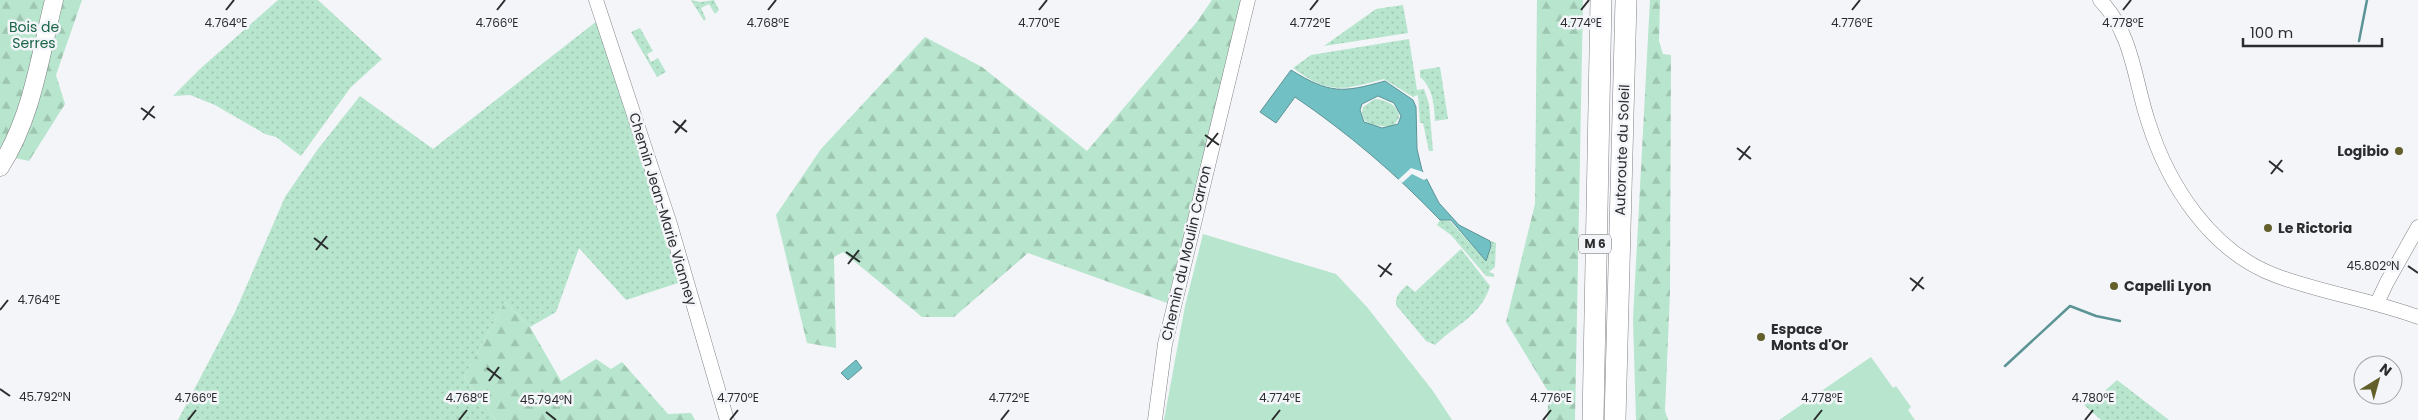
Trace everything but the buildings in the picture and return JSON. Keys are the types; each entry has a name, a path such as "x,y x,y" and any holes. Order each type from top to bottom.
{"highway":[{"path":"1595,0 1598,68"},
{"name":"Autoroute du Soleil","path":"1593,420 1598,68 1601,0"},
{"name":"Autoroute du Soleil","path":"1615,420 1628,0"}],"main road":[{"path":"0,167 15,140 23,118 54,0"}],"street":[{"name":"Chemin Jean-Marie Vianney","path":"596,0 670,224 727,420"},
{"name":"Chemin du Moulin Carron","path":"1155,420 1165,344 1248,0"},
{"path":"2100,0 2127,40 2148,121 2161,158 2176,186 2199,218 2243,258 2264,271 2286,279 2378,303 2418,317"},
{"path":"2378,303 2387,282 2418,227"}],"green space":[{"name":"Bois de Serres","path":"0,0 82,0 56,75 65,104 29,161 0,155"},
{"path":"278,0 318,0 382,59 351,87 301,156 276,137 265,134 215,105 190,95 173,96 201,68"},
{"path":"691,0 701,2 714,0 719,10 715,14 709,4 701,8 706,19 704,21"},
{"path":"1212,0 1242,0 1167,303 1028,253 954,317 922,317 843,252 834,257 836,348 807,343 776,215 821,149 925,37 982,67 1087,151 1196,23"},
{"path":"1537,0 1583,0 1575,420 1547,420 1549,393 1506,322 1535,204"},
{"path":"1650,0 1660,0 1659,41 1663,54 1671,55 1670,291 1665,411 1668,420 1636,420 1633,319"},
{"path":"1403,5 1408,33 1324,46 1376,9"},
{"path":"597,21 681,282 626,300 579,248 556,312 530,327 505,302 464,377 496,420 178,420 236,310 285,197 318,149 360,96 433,149"},
{"path":"640,28 653,51 647,54 651,62 658,58 666,72 657,77 631,32"},
{"path":"1409,39 1417,90 1424,89 1429,104 1433,151 1429,151 1423,123 1420,123 1418,95 1413,97 1384,79 1358,86 1337,88 1327,86 1317,83 1293,68 1311,55"},
{"path":"1440,67 1448,119 1435,121 1432,97 1428,86 1420,77 1420,70"},
{"path":"1375,99 1391,104 1397,110 1399,118 1393,126 1371,124 1364,118 1362,113 1363,107"},
{"path":"1440,220 1450,221 1486,261 1491,241 1496,243 1495,267 1489,272 1494,274 1494,277 1486,276 1451,235 1437,225"},
{"path":"1203,234 1336,274 1367,307 1433,391 1452,420 1164,420 1185,306"},
{"path":"1461,249 1490,286 1481,305 1474,313 1435,345 1426,341 1396,305 1396,299 1407,285 1415,292"},
{"path":"505,302 530,327 561,381 596,359 611,369 622,362 668,414 691,413 695,420 496,420 464,377"},
{"path":"1871,357 1893,388 1896,386 1911,407 1908,410 1915,420 1779,420"},
{"path":"2117,380 2169,420 2101,420 2084,405 2097,398"}],"water":[{"path":"1291,70 1316,84 1336,89 1358,88 1385,81 1413,100 1416,107 1417,149 1422,170 1439,203 1459,225 1490,241 1491,246 1486,261 1451,220 1440,220 1371,155 1295,97 1276,123 1260,112","holes":["1378,96 1394,103 1401,116 1398,124 1382,128 1364,122 1360,110 1362,104"]},
{"path":"856,360 862,368 848,380 841,373"}],"pier":[{"path":"1411,168 1426,173 1428,178 1424,180 1412,174 1402,183 1398,180"}],"waterway":[{"path":"2359,41 2367,0"},
{"path":"2005,366 2070,306 2096,316 2120,321"}],"place":[{"name":"Logibio","path":"2399,151"},
{"name":"Le Rictoria","path":"2268,228"},
{"name":"Capelli Lyon","path":"2114,286"},
{"name":"Espace Monts d'Or","path":"1761,337"}]}
